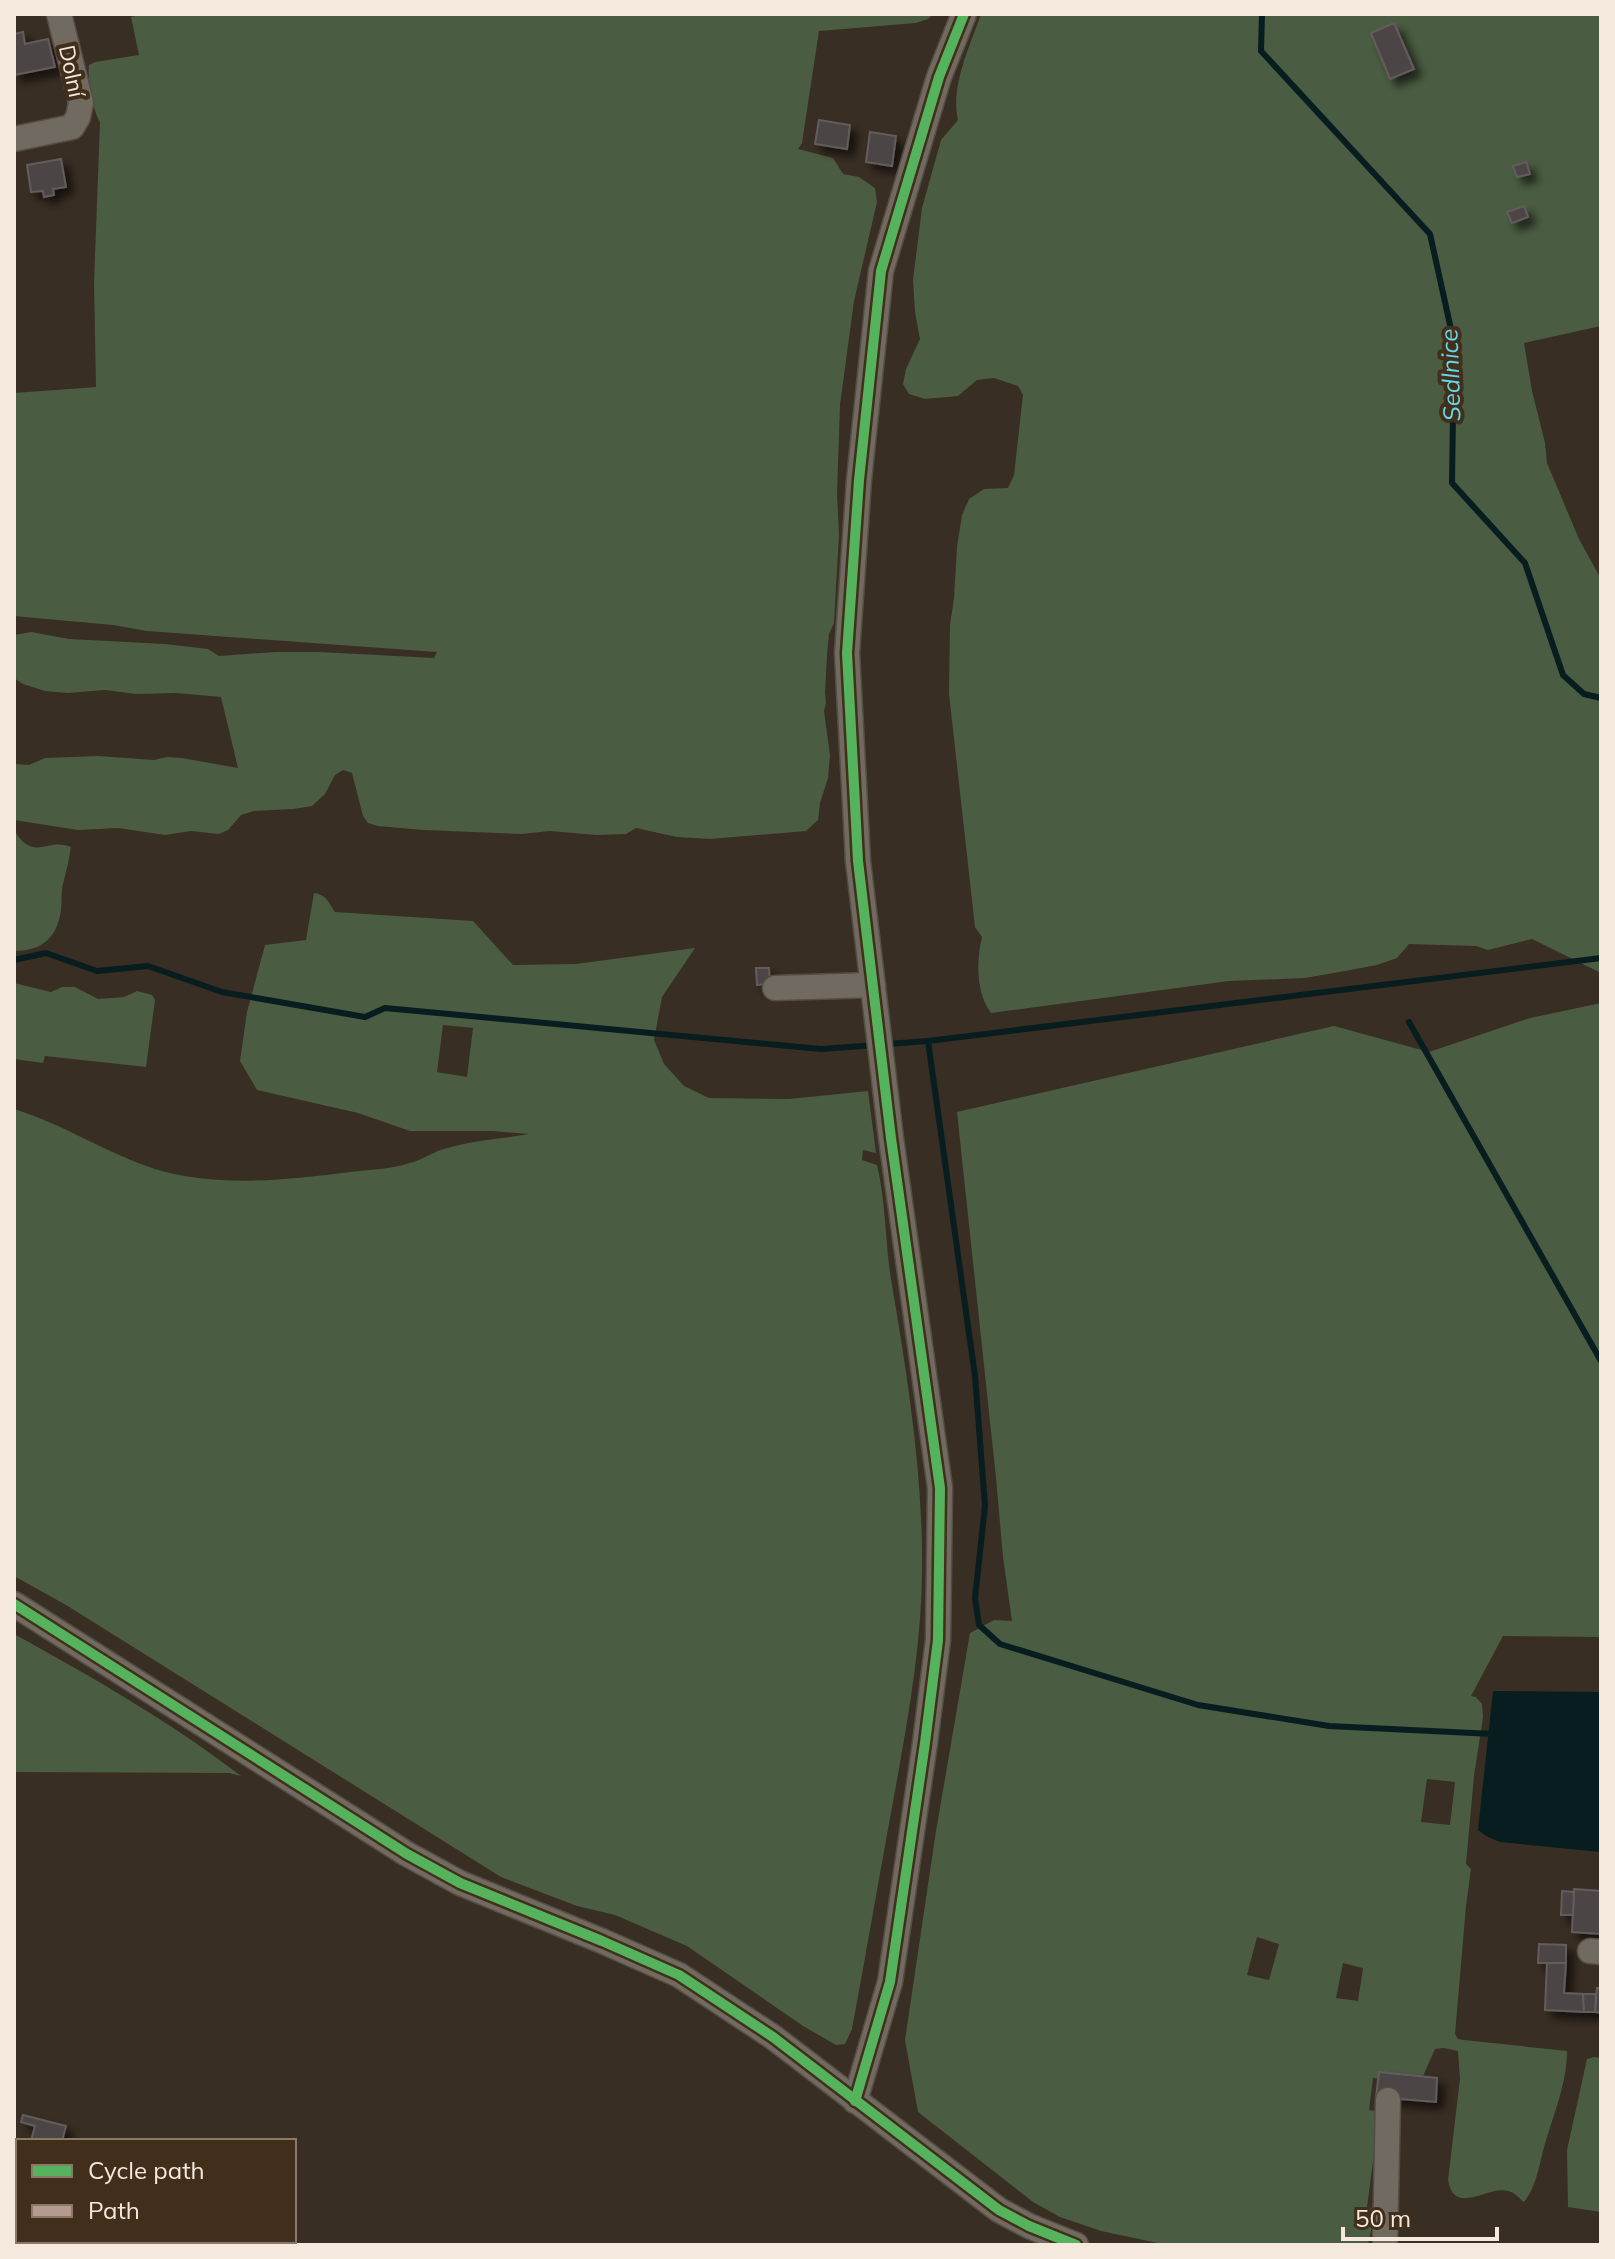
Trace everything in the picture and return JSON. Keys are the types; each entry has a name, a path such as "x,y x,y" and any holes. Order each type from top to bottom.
{"street":[{"name":"Dolní","path":"14,139 72,127 78,117 81,103 59,14"},
{"path":"855,2101 890,1982 925,1743 938,1640 940,1488 891,1138 858,861 847,653 859,480 881,271 939,77 964,14"},
{"path":"775,988 873,985"},
{"path":"14,1604 407,1854 460,1883 679,1975 773,2037 999,2210 1076,2245"},
{"path":"1385,2245 1388,2100"}],"green space":[{"path":"144,14 933,14 916,23 819,31 802,143 798,149 833,158 843,174 859,177 875,188 877,202 854,301 840,405 839,534 834,623 829,634 824,711 830,755 828,778 818,820 806,831 710,839 677,837 636,828 626,834 596,835 378,826 368,823 363,816 352,773 343,770 335,775 325,794 312,806 254,811 241,815 228,830 219,834 191,831 165,835 118,828 78,830 14,820 14,764 29,765 45,758 98,756 154,760 167,757 238,768 221,697 105,690 45,691 14,678 14,635 31,632 69,639 165,644 208,649 219,656 319,652 434,658 437,652 147,631 14,616 14,393 96,387 94,283 100,122 91,94 89,65 139,55 131,17"},
{"path":"981,14 1601,14 1601,326 1524,343 1547,463 1579,539 1601,579 1601,973 1532,939 1488,950 1476,946 1409,944 1397,958 1377,965 1305,978 1229,981 991,1013 982,996 979,976 982,937 975,927 949,694 950,625 962,515 969,499 984,489 1008,488 1014,475 1023,395 1018,386 994,378 977,380 958,396 925,399 909,394 903,384 906,369 920,339 913,280 922,208 941,140 958,120 959,80"},
{"path":"14,830 21,840 34,847 71,847 56,928 46,941 33,949 14,951"},
{"path":"314,893 324,897 335,912 473,921 513,965 576,964 695,948 662,997 654,1040 664,1064 684,1086 709,1098 789,1099 868,1091 876,1153 863,1150 862,1160 877,1165 882,1193 889,1265 916,1448 922,1582 918,1645 904,1739 852,2029 845,2044 836,2045 803,2026 687,1946 615,1915 577,1906 501,1877 66,1605 14,1576 14,1109 155,1169 203,1179 277,1180 388,1168 414,1162 455,1146 529,1134 410,1131 358,1113 257,1090 240,1061 247,1012 265,945 306,940","holes":["443,1025 473,1028 467,1077 437,1072"]},
{"path":"14,983 51,992 62,987 75,987 98,999 124,997 137,991 152,995 155,1000 146,1067 45,1056 43,1063 14,1059"},
{"path":"1601,1003 1601,1637 1503,1636 1471,1696 1482,1704 1483,1717 1466,1864 1471,1869 1455,2034 1458,2039 1464,2040 1567,2051 1562,2086 1535,2182 1524,2202 1508,2191 1464,2198 1451,2191 1448,2180 1460,2079 1458,2051 1444,2048 1435,2049 1420,2083 1373,2078 1369,2110 1376,2111 1376,2140 1367,2207 1373,2208 1368,2245 1167,2245 1101,2231 1060,2217 1033,2202 918,2112 905,2040 970,1633 994,1620 1012,1621 957,1112 1334,1026 1429,1052 1530,1018","holes":["1427,1779 1455,1782 1450,1825 1421,1822","1257,1937 1279,1944 1269,1980 1247,1975","1343,1963 1363,1968 1358,2001 1336,1998"]},
{"path":"14,1634 159,1719 241,1776 229,1773 14,1772"},
{"path":"1601,2058 1601,2212 1568,2207 1567,2150 1587,2059"}],"water":[{"path":"1493,1691 1601,1692 1601,1852 1500,1842 1478,1830"}],"building":[{"path":"1394,23 1414,69 1390,79 1371,33"},
{"path":"23,32 25,44 48,39 55,67 14,75 14,34"},
{"path":"819,120 850,125 847,149 815,144"},
{"path":"870,132 896,136 892,166 866,162"},
{"path":"61,159 66,187 53,189 54,195 44,197 43,191 31,192 27,165"},
{"path":"1526,162 1530,174 1517,177 1513,166"},
{"path":"1524,206 1528,217 1512,223 1507,212"},
{"path":"756,968 769,968 770,984 757,985"},
{"path":"1574,1889 1601,1891 1601,1934 1572,1932"},
{"path":"1562,1891 1574,1892 1573,1915 1561,1915"},
{"path":"1539,1944 1566,1945 1566,1963 1538,1963"},
{"path":"1547,1963 1566,1963 1564,1993 1583,1994 1584,2012 1545,2010"},
{"path":"1597,1988 1601,1988 1601,2013 1595,2012"},
{"path":"1583,1994 1596,1994 1595,2012 1584,2012"},
{"path":"1379,2072 1437,2078 1436,2102 1376,2097"},
{"path":"23,2115 66,2126 63,2139 32,2139 35,2126 21,2122"}],"waterway":[{"name":"Sedlnice","path":"1262,14 1261,51 1430,234 1454,343 1452,483 1525,563 1563,675 1584,694 1601,698"},
{"path":"14,960 46,953 97,971 148,966 222,992 365,1017 385,1008 821,1049 876,1045"},
{"path":"887,1044 1601,958"},
{"path":"1409,1022 1601,1361"},
{"path":"928,1041 975,1376 985,1506 975,1598 979,1625 1000,1644 1198,1705 1329,1726 1493,1734"}],"cycle path":[{"path":"855,2101 890,1982 925,1743 938,1640 940,1488 891,1138 858,861 847,653 859,480 881,271 939,77 964,14"},
{"path":"14,1604 407,1854 460,1883 679,1975 773,2037 999,2210 1076,2245"}]}
